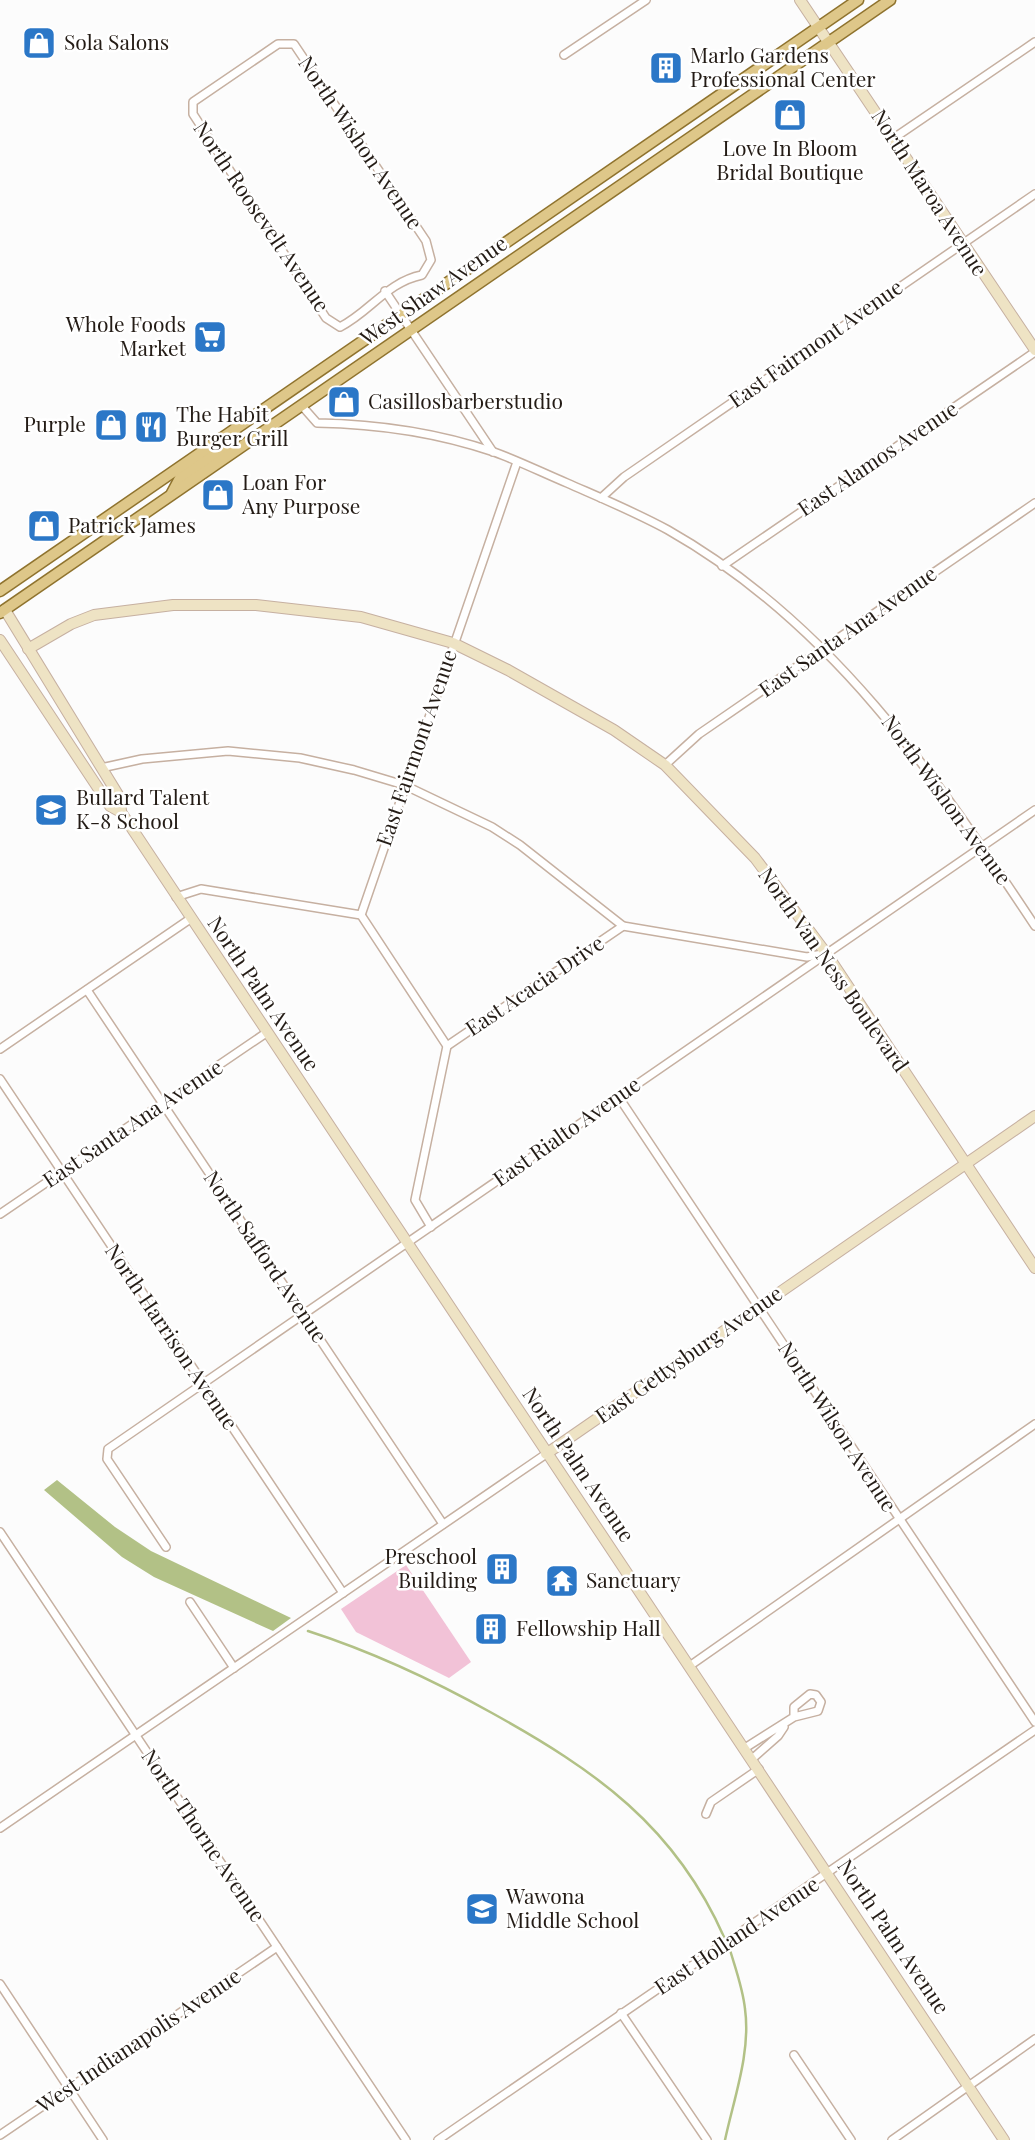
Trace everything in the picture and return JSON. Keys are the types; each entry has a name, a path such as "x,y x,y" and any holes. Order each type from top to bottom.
{"main road":[{"name":"North Maroa Avenue","path":"800,0 1035,351"},
{"name":"West Shaw Avenue","path":"0,591 858,0"},
{"name":"West Shaw Avenue","path":"2,608 171,496 890,0"},
{"path":"171,496 180,478 230,444 234,429"},
{"name":"North Van Ness Boulevard","path":"28,649 71,624 94,615 173,604 256,605 361,617 453,643 558,697 665,765 755,858 826,953 1035,1268"},
{"name":"North Palm Avenue","path":"2,608 120,799 121,812"},
{"name":"North Palm Avenue","path":"0,640 110,806 121,812 546,1454 691,1665 1004,2140"},
{"name":"East Gettysburg Avenue","path":"546,1454 1035,1116"}],"street":[{"path":"564,55 646,0"},
{"path":"894,138 1035,42"},
{"name":"North Wishon Avenue","path":"192,102 278,44 294,44 426,242 431,260 422,275 404,279 385,291 356,319 340,327"},
{"name":"North Roosevelt Avenue","path":"192,102 193,114 326,317 340,327"},
{"name":"East Fairmont Avenue","path":"601,498 624,477 1035,194"},
{"path":"385,291 493,452"},
{"name":"East Alamos Avenue","path":"722,566 1035,351"},
{"name":"North Wishon Avenue","path":"302,406 317,423 384,427 493,452 601,498 668,531 722,566 778,607 823,650 897,729 1035,926"},
{"name":"East Fairmont Avenue","path":"361,915 517,462"},
{"name":"East Santa Ana Avenue","path":"665,765 699,734 1035,503"},
{"path":"101,768 142,759 246,752 314,761 404,785 492,827 520,845 623,926 807,957 826,953"},
{"name":"East Rialto Avenue","path":"166,1547 107,1459 108,1449 1035,810"},
{"path":"176,897 201,889 361,915 447,1046 415,1200 431,1227"},
{"path":"0,1049 190,919"},
{"name":"East Acacia Drive","path":"447,1046 623,926"},
{"name":"North Safford Avenue","path":"87,990 443,1524"},
{"name":"East Santa Ana Avenue","path":"0,1214 266,1033"},
{"name":"North Harrison Avenue","path":"0,1079 343,1593"},
{"name":"North Wilson Avenue","path":"618,1096 898,1521 1035,1722"},
{"path":"691,1665 1035,1424"},
{"name":"East Gettysburg Avenue","path":"0,1828 546,1454"},
{"name":"North Thorne Avenue","path":"0,1532 406,2140"},
{"path":"190,1602 234,1668"},
{"path":"745,1748 794,1717"},
{"path":"752,1759 778,1737 786,1724"},
{"name":"East Holland Avenue","path":"438,2140 1035,1731"},
{"path":"706,1815 711,1802 758,1769"},
{"name":"West Indianapolis Avenue","path":"0,2135 277,1947"},
{"path":"0,1984 103,2140"},
{"path":"621,2014 707,2140"},
{"path":"892,2140 1035,2039"},
{"path":"794,2055 851,2140"}],"shaded area":[{"path":"57,1480 115,1527 151,1551 291,1618 273,1631 154,1577 122,1557 44,1490"},
{"path":"406,1565 471,1662 449,1678 356,1632 341,1609"}],"waterway":[{"path":"308,1631 379,1657 448,1689 530,1734 598,1780 656,1832 682,1863 724,1937"},
{"path":"725,2140 746,2042 743,1994 730,1950"}],"place":[{"name":"Sola Salons","path":"39,43"},
{"name":"Marlo Gardens Professional Center","path":"666,68"},
{"name":"Love In Bloom Bridal Boutique","path":"790,115"},
{"name":"Whole Foods Market","path":"210,337"},
{"name":"Casillosbarberstudio","path":"344,402"},
{"name":"Purple","path":"111,425"},
{"name":"The Habit Burger Grill","path":"151,427"},
{"name":"Loan For Any Purpose","path":"218,495"},
{"name":"Patrick James","path":"44,526"},
{"name":"Bullard Talent K-8 School","path":"51,810"},
{"name":"Preschool Building","path":"502,1569"},
{"name":"Sanctuary","path":"562,1581"},
{"name":"Fellowship Hall","path":"491,1629"},
{"name":"Wawona Middle School","path":"482,1909"}]}
